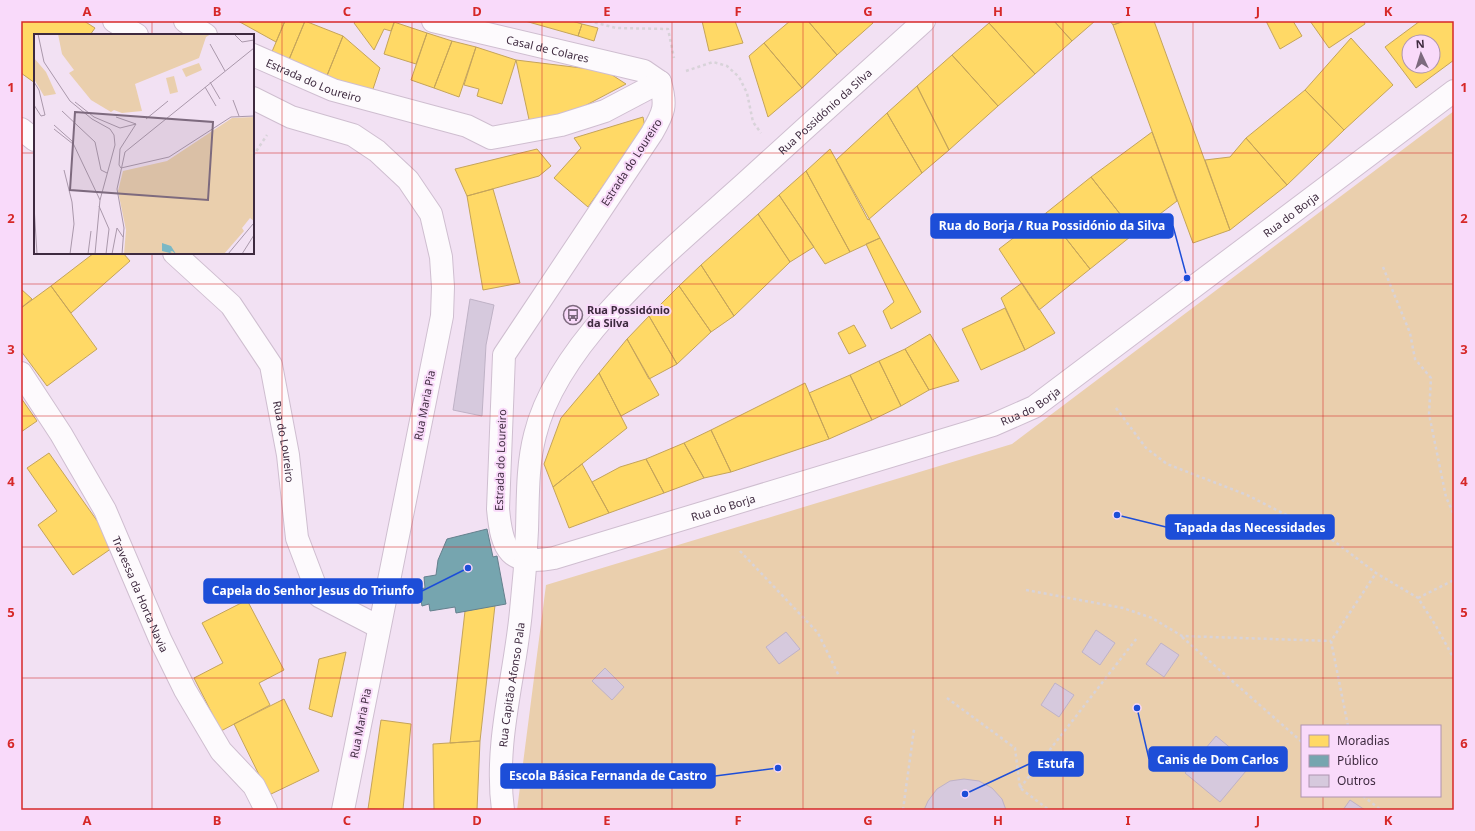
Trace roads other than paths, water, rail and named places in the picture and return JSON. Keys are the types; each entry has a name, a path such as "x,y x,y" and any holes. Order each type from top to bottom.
{"street":[{"path":"114,21 135,34"},
{"path":"185,21 204,34"},
{"name":"Rua Possidónio da Silva","path":"526,560 528,478 535,435 554,387 574,356 596,327 647,272 924,21"},
{"name":"Casal de Colares","path":"433,22 644,70 668,79"},
{"name":"Estrada do Loureiro","path":"254,55 333,90 467,126 491,138 561,126 598,114 629,100 668,79"},
{"name":"Estrada do Loureiro","path":"526,560 513,556 505,546 500,531 498,510 504,355 652,133 661,117 668,79"},
{"name":"Rua do Borja","path":"526,560 539,561 554,558 993,425 1034,407 1454,91"},
{"name":"Rua Maria Pia","path":"254,98 291,117 353,135 377,151 408,180 431,214 441,257 443,287 442,316 343,810"},
{"path":"21,129 34,139"},
{"name":"Rua do Loureiro","path":"175,254 231,305 271,365 288,455 297,538 318,596 379,627"},
{"name":"Travessa da Horta Navia","path":"21,373 60,434 105,510 160,639 185,690 221,751 254,786 266,810"},
{"name":"Rua Capitão Afonso Pala","path":"503,810 500,786 500,756 521,614 526,560"}],"place":[{"name":"Rua do Borja / Rua Possidónio da Silva","path":"1187,278"},
{"name":"Rua Possidónio da Silva","path":"573,315"},
{"name":"Tapada das Necessidades","path":"1117,515"},
{"name":"Capela do Senhor Jesus do Triunfo","path":"468,568"},
{"name":"Canis de Dom Carlos","path":"1137,708"},
{"name":"Escola Básica Fernanda de Castro","path":"778,768"},
{"name":"Estufa","path":"965,794"}]}
